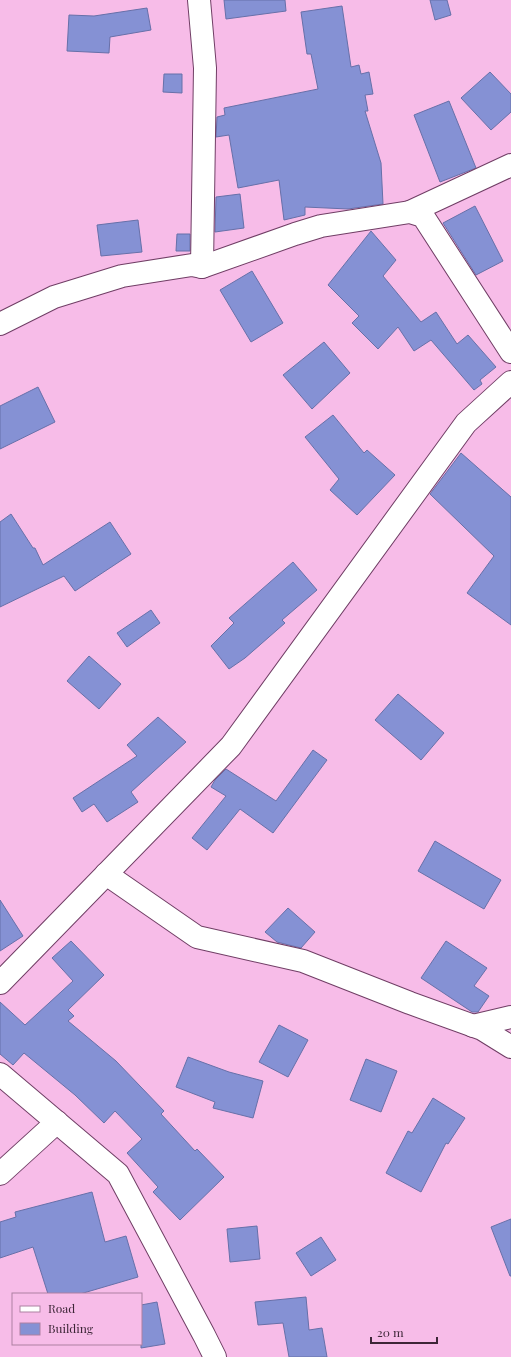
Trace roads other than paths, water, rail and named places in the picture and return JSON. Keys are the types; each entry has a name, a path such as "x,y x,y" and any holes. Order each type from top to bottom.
{"street":[{"path":"199,0 205,68 202,267"},
{"path":"0,324 54,297 122,276 192,266 202,267 321,226 410,212 511,165"},
{"path":"410,212 423,216 511,352"},
{"path":"0,983 231,746 466,423 509,388"},
{"path":"106,874 197,937 303,961 410,1003 482,1028 511,1047"},
{"path":"474,1026 511,1017"},
{"path":"0,1074 118,1174 215,1357"},
{"path":"0,1174 57,1122"}]}
